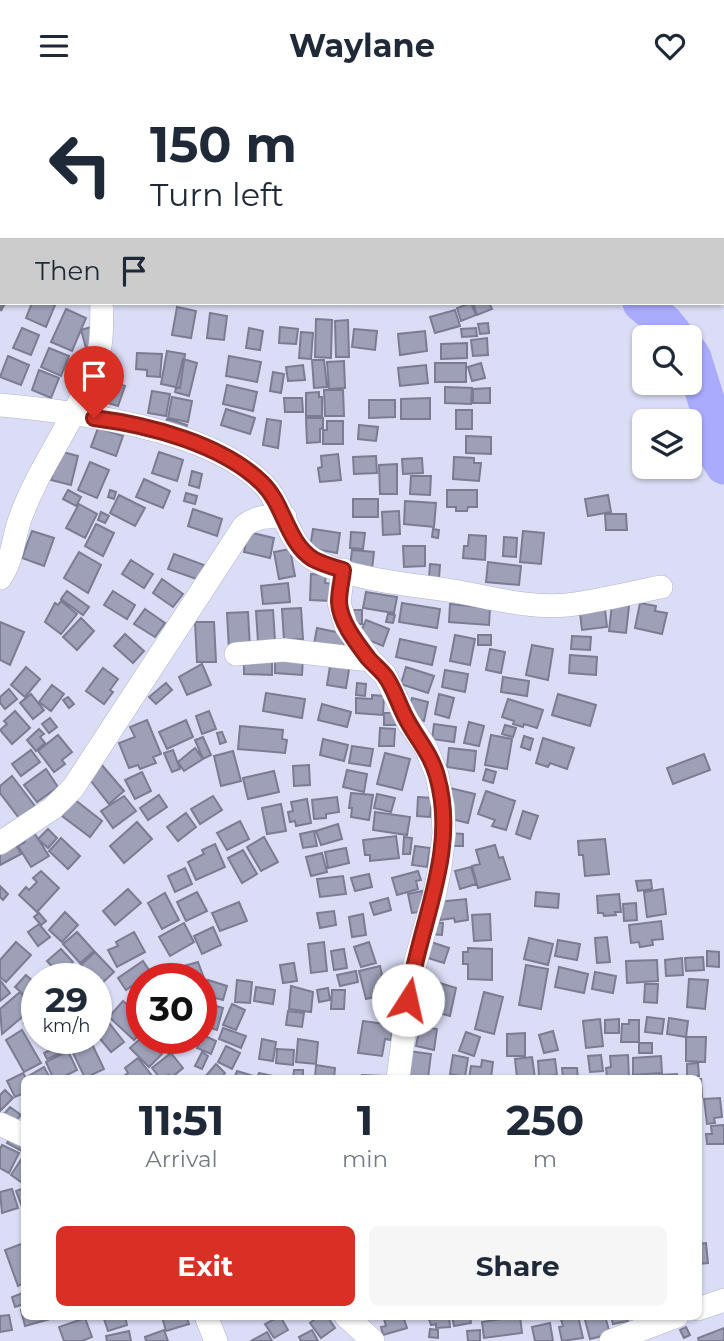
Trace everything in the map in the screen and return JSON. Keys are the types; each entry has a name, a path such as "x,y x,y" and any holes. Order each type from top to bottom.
{"street":[{"path":"0,578 14,545 9,517 44,468 90,381 100,348 102,305"},
{"path":"0,405 135,423 218,453 248,471 264,485 302,549 313,559 343,570 390,582 520,604 566,605 661,587"},
{"path":"0,843 53,808 73,788 244,526 253,519 266,516 285,517"},
{"path":"343,570 339,603 346,626 370,660 386,675 407,720 426,748 437,775 443,807 440,867 412,974 398,1075"},
{"path":"236,654 284,650 370,660"},
{"path":"0,1124 21,1134"},
{"path":"702,1308 724,1300"},
{"path":"208,1320 216,1341"},
{"path":"611,1341 666,1320"}],"building":[{"path":"31,305 55,305 46,327 26,318"},
{"path":"472,305 476,315 461,321 457,308"},
{"path":"474,305 490,305 492,309 477,315"},
{"path":"177,307 196,311 191,338 172,335"},
{"path":"66,309 86,318 72,351 51,342"},
{"path":"455,310 460,326 435,333 430,317"},
{"path":"210,313 227,316 224,340 207,338"},
{"path":"316,319 332,320 331,358 315,357"},
{"path":"348,320 349,357 336,357 335,321"},
{"path":"488,323 489,333 480,334 478,324"},
{"path":"98,325 89,359 81,330"},
{"path":"280,327 298,329 296,344 279,343"},
{"path":"22,328 39,335 31,355 13,348"},
{"path":"249,328 263,331 260,350 246,348"},
{"path":"476,328 477,336 462,337 461,329"},
{"path":"354,329 377,331 375,350 352,347"},
{"path":"425,331 427,351 400,355 398,334"},
{"path":"301,332 313,333 311,359 299,358"},
{"path":"487,338 488,355 473,356 471,340"},
{"path":"467,343 467,358 441,359 441,344"},
{"path":"49,348 69,356 61,376 41,367"},
{"path":"167,351 185,354 180,388 161,384"},
{"path":"137,353 162,354 160,377 147,376 147,370 136,369"},
{"path":"8,356 29,365 21,385 0,377"},
{"path":"229,356 261,362 257,382 226,376"},
{"path":"183,359 197,363 189,396 175,392"},
{"path":"312,360 324,360 327,387 314,388"},
{"path":"344,361 345,388 329,389 327,362"},
{"path":"86,362 110,368 100,406 76,399"},
{"path":"435,363 466,363 466,382 435,382"},
{"path":"481,363 485,378 472,381 468,367"},
{"path":"303,365 305,380 288,381 286,367"},
{"path":"426,365 428,383 400,386 398,368"},
{"path":"39,370 59,378 51,398 32,390"},
{"path":"273,372 284,374 281,393 270,391"},
{"path":"111,382 125,386 118,406 105,402"},
{"path":"227,385 257,392 253,411 223,404"},
{"path":"445,387 472,388 471,404 445,403"},
{"path":"490,388 490,403 473,403 473,389"},
{"path":"324,390 343,390 344,416 325,416"},
{"path":"152,391 170,394 166,416 148,413"},
{"path":"319,392 319,397 322,397 322,416 306,416 306,393"},
{"path":"172,397 192,401 188,422 168,418"},
{"path":"284,398 302,398 303,412 285,412"},
{"path":"430,398 430,419 401,419 401,399"},
{"path":"369,400 395,400 395,417 369,418"},
{"path":"226,409 255,418 250,434 221,425"},
{"path":"456,410 472,410 472,429 456,429"},
{"path":"306,418 323,418 320,442 307,443"},
{"path":"167,419 187,425 184,435 164,429"},
{"path":"267,419 281,421 278,448 263,445"},
{"path":"327,421 343,421 343,444 323,444 323,430 327,430"},
{"path":"359,425 378,427 376,441 358,439"},
{"path":"98,428 123,436 116,456 91,447"},
{"path":"466,436 491,437 491,454 466,453"},
{"path":"59,451 78,456 71,485 51,480"},
{"path":"159,452 183,460 177,481 152,473"},
{"path":"338,454 341,480 320,482 318,468 322,467 321,456"},
{"path":"376,456 377,473 354,474 353,457"},
{"path":"454,457 474,458 474,463 481,463 479,481 453,479"},
{"path":"422,458 423,473 403,474 402,459"},
{"path":"90,462 109,470 97,498 78,490"},
{"path":"397,464 397,494 380,494 379,465"},
{"path":"192,471 202,474 199,488 189,485"},
{"path":"411,476 431,476 430,495 410,494"},
{"path":"144,479 170,491 163,508 136,497"},
{"path":"68,490 81,497 76,506 63,499"},
{"path":"110,490 116,492 114,499 108,497"},
{"path":"447,490 477,490 477,507 456,511 456,507 447,507"},
{"path":"186,493 197,496 195,504 184,501"},
{"path":"119,495 145,508 135,526 110,513"},
{"path":"608,495 611,512 588,516 585,499"},
{"path":"353,499 378,499 378,517 353,517"},
{"path":"405,501 436,503 434,527 404,524"},
{"path":"79,504 97,514 85,538 66,528"},
{"path":"193,509 222,519 217,536 188,526"},
{"path":"399,511 400,534 383,535 382,512"},
{"path":"101,512 109,516 105,523 98,520"},
{"path":"605,514 626,514 627,530 606,530"},
{"path":"96,524 114,533 103,556 85,546"},
{"path":"313,529 340,533 337,553 310,548"},
{"path":"433,529 439,530 438,538 432,537"},
{"path":"32,531 54,538 44,566 22,558"},
{"path":"523,531 544,533 541,564 520,562"},
{"path":"248,532 274,538 270,558 244,552"},
{"path":"351,532 365,533 363,549 350,548"},
{"path":"469,535 486,536 485,560 463,558"},
{"path":"504,537 517,538 516,557 503,556"},
{"path":"403,546 425,546 425,566 404,567"},
{"path":"290,549 295,576 279,579 274,552"},
{"path":"352,550 374,552 372,569 350,567"},
{"path":"79,552 101,565 88,593 64,578"},
{"path":"174,554 204,565 199,580 168,569"},
{"path":"131,560 153,574 144,588 122,574"},
{"path":"488,562 521,566 519,585 486,582"},
{"path":"430,564 440,565 439,578 429,578"},
{"path":"311,574 326,575 325,583 333,584 331,601 310,600"},
{"path":"162,579 183,594 173,607 153,593"},
{"path":"288,583 290,602 263,604 261,586"},
{"path":"67,591 89,607 83,615 61,599"},
{"path":"113,591 135,605 127,619 104,605"},
{"path":"366,592 397,597 394,613 363,608"},
{"path":"61,601 77,614 61,634 45,622 55,603 58,605"},
{"path":"402,603 440,609 437,628 399,622"},
{"path":"640,603 656,606 655,611 667,613 662,634 635,628"},
{"path":"450,604 490,608 489,625 449,622"},
{"path":"612,604 629,606 626,633 609,631"},
{"path":"301,608 303,639 284,640 282,609"},
{"path":"145,609 165,623 155,637 134,624"},
{"path":"605,609 607,627 582,630 580,613"},
{"path":"273,610 275,641 258,642 256,611"},
{"path":"352,610 362,610 362,624 352,624"},
{"path":"248,612 250,648 229,650 227,613"},
{"path":"388,614 395,615 393,623 386,622"},
{"path":"81,618 94,631 77,650 63,637"},
{"path":"366,620 389,629 383,646 359,636"},
{"path":"0,622 24,632 10,665 0,660"},
{"path":"195,622 214,622 216,662 197,662"},
{"path":"317,628 346,634 343,650 314,644"},
{"path":"125,634 144,651 133,663 114,646"},
{"path":"455,635 475,639 470,665 450,661"},
{"path":"478,635 491,635 491,645 478,645"},
{"path":"572,636 591,637 590,650 571,649"},
{"path":"400,639 436,647 432,665 396,657"},
{"path":"532,645 553,649 548,680 526,675"},
{"path":"490,649 505,652 501,673 486,670"},
{"path":"570,655 597,657 596,675 569,673"},
{"path":"244,656 272,657 272,675 244,674"},
{"path":"275,656 303,657 302,675 275,673"},
{"path":"331,660 350,663 346,688 327,685"},
{"path":"202,664 211,685 187,695 179,677"},
{"path":"26,667 40,679 25,697 11,685"},
{"path":"406,667 434,676 428,693 401,684"},
{"path":"103,668 118,679 104,704 86,691"},
{"path":"445,670 468,674 465,692 442,687"},
{"path":"503,677 529,681 527,696 501,692"},
{"path":"166,683 172,690 156,704 149,697"},
{"path":"357,683 366,684 365,696 356,695"},
{"path":"52,685 64,694 51,711 39,702"},
{"path":"9,689 17,699 5,709 0,703 0,697"},
{"path":"266,693 305,699 302,718 263,711"},
{"path":"31,694 44,710 33,719 20,703"},
{"path":"439,694 454,698 449,718 435,714"},
{"path":"558,694 596,705 590,726 552,715"},
{"path":"372,695 384,696 383,715 356,713 356,698 372,699"},
{"path":"68,697 74,704 69,708 63,700"},
{"path":"412,698 428,702 424,721 407,717"},
{"path":"508,699 543,710 537,728 513,724 514,721 502,717"},
{"path":"322,704 351,712 347,727 318,720"},
{"path":"15,711 30,728 12,744 0,730 7,724 4,721"},
{"path":"209,711 216,729 202,734 196,716"},
{"path":"384,713 399,713 399,725 384,725"},
{"path":"50,718 57,727 49,733 42,724"},
{"path":"147,720 161,754 153,757 156,763 140,769 138,765 129,768 119,743 135,737 130,727"},
{"path":"186,720 193,737 167,749 159,732"},
{"path":"469,722 484,726 479,746 464,743"},
{"path":"434,724 456,727 454,742 432,739"},
{"path":"505,725 516,728 513,737 502,734"},
{"path":"240,726 283,730 282,739 287,740 285,753 238,749"},
{"path":"380,728 395,729 394,746 379,746"},
{"path":"39,729 44,734 40,737 45,743 36,751 27,740"},
{"path":"222,732 226,742 220,744 217,733"},
{"path":"58,735 72,752 62,760 65,764 54,772 38,751"},
{"path":"491,735 512,739 507,769 485,765"},
{"path":"524,736 533,739 530,750 521,747"},
{"path":"203,737 211,755 203,759 195,740"},
{"path":"543,738 574,748 567,769 550,763 548,767 536,763"},
{"path":"323,739 348,745 344,761 320,755"},
{"path":"352,746 373,749 370,766 349,763"},
{"path":"195,748 203,759 184,771 178,762"},
{"path":"449,748 476,751 474,771 447,767"},
{"path":"31,750 40,762 21,776 12,764"},
{"path":"173,750 180,769 172,772 164,753"},
{"path":"233,751 241,781 221,786 214,756"},
{"path":"385,753 410,759 402,790 377,784"},
{"path":"704,754 710,770 673,784 667,768"},
{"path":"101,764 124,791 109,804 87,776"},
{"path":"309,765 310,785 294,786 293,766"},
{"path":"46,769 58,787 37,802 24,785"},
{"path":"486,769 496,772 493,783 483,780"},
{"path":"347,770 367,774 364,792 343,787"},
{"path":"274,771 279,792 248,799 243,778"},
{"path":"142,772 151,791 135,799 125,780"},
{"path":"12,776 35,806 19,818 0,793 0,786"},
{"path":"450,788 475,794 468,823 447,818"},
{"path":"486,791 515,801 506,830 492,826 495,820 478,814"},
{"path":"351,793 373,795 369,820 351,817"},
{"path":"377,794 395,798 391,812 374,808"},
{"path":"159,795 167,807 148,820 140,808"},
{"path":"124,796 136,811 113,828 101,811"},
{"path":"213,796 222,810 200,824 191,809"},
{"path":"337,797 339,812 326,814 326,818 314,819 312,800"},
{"path":"418,797 432,798 430,817 417,816"},
{"path":"74,799 102,821 90,837 62,816"},
{"path":"307,799 311,823 296,826 295,821 290,822 288,812 293,811 291,802"},
{"path":"281,804 286,831 267,834 262,808"},
{"path":"523,811 538,816 530,839 516,834"},
{"path":"375,812 410,817 407,835 373,830"},
{"path":"186,813 196,827 178,841 167,827"},
{"path":"240,821 249,839 227,850 217,833"},
{"path":"137,822 152,839 124,863 110,846"},
{"path":"338,824 342,839 321,845 316,831"},
{"path":"48,829 57,838 48,848 38,839"},
{"path":"33,831 49,856 31,867 18,846 25,842 23,837"},
{"path":"314,831 317,846 303,848 300,834"},
{"path":"449,833 463,834 463,846 449,846"},
{"path":"396,836 399,858 370,861 370,855 365,855 363,840"},
{"path":"264,837 278,862 261,871 247,847"},
{"path":"404,837 412,838 410,854 403,854"},
{"path":"61,838 80,856 68,869 49,851"},
{"path":"605,839 609,874 585,876 583,855 579,855 578,841"},
{"path":"14,841 21,854 0,865 0,849"},
{"path":"215,844 225,867 196,880 188,862 204,854 202,850"},
{"path":"495,845 499,858 503,857 510,879 478,888 472,866 480,864 476,850"},
{"path":"415,846 430,848 427,867 412,865"},
{"path":"346,848 349,863 328,868 325,852"},
{"path":"243,850 257,874 242,883 228,858"},
{"path":"322,853 327,872 311,876 306,857"},
{"path":"471,867 476,884 460,889 455,871"},
{"path":"185,868 192,884 175,892 168,876"},
{"path":"41,871 59,888 37,912 19,895 26,887 29,890 37,882 33,878"},
{"path":"418,871 421,880 416,881 418,889 397,895 392,878"},
{"path":"369,874 372,887 355,891 351,878"},
{"path":"343,876 346,894 320,897 317,879"},
{"path":"651,880 652,889 638,891 636,881"},
{"path":"0,886 8,894 3,900 0,897"},
{"path":"128,889 141,903 115,925 103,911"},
{"path":"663,889 666,914 647,917 644,892"},
{"path":"422,891 426,911 412,913 408,894"},
{"path":"197,892 207,911 186,921 177,902"},
{"path":"536,892 559,894 558,908 535,906"},
{"path":"165,893 179,920 162,929 148,903"},
{"path":"619,894 621,912 604,916 603,913 598,913 597,896"},
{"path":"388,898 391,910 374,915 370,903"},
{"path":"466,899 468,920 440,920 438,902"},
{"path":"239,902 247,921 220,931 212,913"},
{"path":"636,903 637,920 624,921 623,904"},
{"path":"334,911 336,925 320,928 317,913"},
{"path":"65,912 78,925 62,942 49,930"},
{"path":"39,913 46,921 41,925 34,917"},
{"path":"363,914 366,935 352,937 349,917"},
{"path":"490,914 491,940 474,941 472,915"},
{"path":"661,921 663,939 652,940 653,945 640,947 639,942 631,943 629,925"},
{"path":"431,922 443,923 442,935 430,934"},
{"path":"184,923 194,942 170,956 159,937"},
{"path":"39,924 50,937 38,946 28,932"},
{"path":"213,927 221,945 202,954 194,936"},
{"path":"77,932 94,951 80,963 63,944"},
{"path":"134,932 145,952 117,967 108,950 118,946 116,942"},
{"path":"607,937 610,962 597,963 595,938"},
{"path":"529,938 553,944 548,965 524,959"},
{"path":"558,940 580,944 577,960 555,956"},
{"path":"16,942 31,955 6,982 0,977 0,960"},
{"path":"324,942 327,971 311,973 308,944"},
{"path":"369,942 376,963 361,967 354,947"},
{"path":"431,942 449,948 444,963 425,957"},
{"path":"468,948 492,949 492,980 468,979 468,964 463,964 463,952 468,952"},
{"path":"61,949 73,962 49,963 47,961"},
{"path":"344,949 347,968 334,970 331,951"},
{"path":"707,951 719,952 719,967 707,966"},
{"path":"95,952 105,963 83,963"},
{"path":"703,957 704,970 686,971 685,958"},
{"path":"682,958 683,975 666,976 665,960"},
{"path":"657,960 658,981 627,983 626,961"},
{"path":"294,963 297,981 283,983 280,965"},
{"path":"526,965 548,969 541,1009 519,1005"},
{"path":"380,966 383,980 388,979 392,993 366,999 359,971"},
{"path":"559,967 588,974 584,993 555,987"},
{"path":"356,971 358,982 340,986 337,975"},
{"path":"595,972 616,976 613,993 592,989"},
{"path":"126,973 126,990 118,978"},
{"path":"423,978 456,988 450,1016 416,1011"},
{"path":"689,979 708,980 705,1009 687,1007"},
{"path":"0,980 10,993 0,1001"},
{"path":"21,980 21,992 15,987"},
{"path":"237,980 252,982 250,1003 235,1002"},
{"path":"217,983 227,986 223,1000 217,998"},
{"path":"645,984 658,984 657,1003 644,1002"},
{"path":"291,986 313,992 311,1012 289,1009"},
{"path":"256,987 275,990 273,1004 254,1001"},
{"path":"328,988 330,1000 319,1002 317,990"},
{"path":"332,990 345,990 344,1009 331,1009"},
{"path":"484,992 503,997 494,1034 475,1029"},
{"path":"21,993 21,1018 2,1034 0,1009"},
{"path":"123,1001 126,1004 126,1033 112,1020 112,1014"},
{"path":"232,1004 245,1010 236,1030 223,1025"},
{"path":"217,1006 223,1008 217,1030"},
{"path":"288,1011 304,1013 302,1027 286,1025"},
{"path":"647,1017 664,1019 662,1034 645,1032"},
{"path":"669,1018 688,1021 686,1037 667,1034"},
{"path":"600,1019 603,1046 586,1048 583,1021"},
{"path":"619,1019 619,1033 605,1033 605,1020"},
{"path":"629,1020 639,1020 639,1042 621,1042 622,1024 629,1024"},
{"path":"363,1021 393,1025 391,1040 385,1039 382,1056 358,1053"},
{"path":"420,1026 437,1029 434,1050 416,1046"},
{"path":"112,1027 124,1042 112,1051"},
{"path":"223,1028 246,1036 241,1048 219,1039"},
{"path":"21,1031 21,1054 36,1054 41,1063 24,1072 6,1040"},
{"path":"553,1031 558,1050 544,1053 539,1035"},
{"path":"466,1032 480,1037 474,1056 459,1051"},
{"path":"525,1033 525,1056 507,1056 507,1034"},
{"path":"686,1037 706,1037 705,1062 686,1061"},
{"path":"262,1039 276,1042 273,1061 259,1059"},
{"path":"298,1039 318,1042 316,1064 296,1062"},
{"path":"639,1043 652,1043 652,1053 639,1053"},
{"path":"226,1046 240,1053 232,1069 218,1062"},
{"path":"277,1049 294,1050 293,1065 276,1063"},
{"path":"409,1051 431,1054 428,1075 406,1075"},
{"path":"44,1054 59,1054 47,1059"},
{"path":"62,1054 69,1054 77,1070 67,1075 52,1075 46,1062"},
{"path":"73,1054 97,1054 104,1069 91,1075 84,1075"},
{"path":"136,1054 162,1054 149,1067"},
{"path":"170,1054 183,1068 175,1075 158,1075 152,1068"},
{"path":"201,1054 208,1056 202,1069 195,1066"},
{"path":"453,1055 468,1058 465,1075 450,1074"},
{"path":"601,1055 603,1071 590,1072 588,1056"},
{"path":"628,1055 629,1075 607,1075 606,1068 611,1067 610,1056"},
{"path":"661,1056 662,1073 633,1075 633,1058"},
{"path":"532,1057 535,1075 517,1075 515,1059"},
{"path":"138,1058 151,1075 125,1075 128,1073 125,1068"},
{"path":"555,1059 557,1075 539,1075 538,1061"},
{"path":"482,1060 493,1062 491,1075 470,1075 471,1066 481,1067"},
{"path":"698,1063 699,1075 687,1075 687,1064"},
{"path":"216,1064 225,1073 223,1075 207,1075"},
{"path":"316,1065 335,1068 334,1075 315,1075"},
{"path":"44,1067 48,1075 30,1075"},
{"path":"562,1068 577,1068 578,1075 563,1075"},
{"path":"294,1070 303,1070 303,1075 293,1075"},
{"path":"237,1071 251,1075 235,1075"},
{"path":"23,1073 21,1094 15,1097 7,1081"},
{"path":"5,1090 13,1098 0,1111 0,1095"},
{"path":"720,1098 722,1117 714,1118 715,1123 707,1124 704,1099"},
{"path":"10,1107 21,1115 14,1123 3,1115"},
{"path":"724,1125 724,1144 707,1144 706,1134 712,1134 711,1126"},
{"path":"12,1133 21,1142 21,1150 7,1143"},
{"path":"2,1145 19,1153 9,1173 0,1168"},
{"path":"21,1160 21,1182 11,1175"},
{"path":"12,1189 18,1208 2,1213 0,1192"},
{"path":"21,1189 21,1204 16,1191"},
{"path":"706,1243 708,1263 702,1264 702,1244"},
{"path":"21,1244 21,1284 18,1286 5,1250"},
{"path":"21,1294 21,1305 15,1307 12,1297"},
{"path":"9,1315 12,1330 0,1332 0,1316"},
{"path":"24,1320 46,1320 25,1326"},
{"path":"86,1320 92,1337 82,1341 64,1341 59,1327"},
{"path":"104,1320 126,1320 127,1325 108,1331"},
{"path":"163,1320 188,1320 189,1324 166,1331"},
{"path":"272,1320 282,1320 288,1330 274,1338 265,1324"},
{"path":"314,1320 330,1320 335,1328 321,1338 310,1323"},
{"path":"384,1320 404,1320 407,1328 383,1335 381,1327 386,1326"},
{"path":"429,1320 449,1320 450,1327 436,1328 436,1324 431,1325"},
{"path":"453,1320 471,1320 471,1323 454,1326"},
{"path":"520,1320 522,1333 484,1338 482,1322"},
{"path":"561,1320 579,1320 583,1338 562,1341 559,1327 563,1326"},
{"path":"585,1320 606,1320 610,1334 590,1339"},
{"path":"612,1320 628,1320 628,1321 613,1324"},
{"path":"550,1323 553,1341 535,1341 532,1327"},
{"path":"686,1327 690,1335 684,1338 680,1330"},
{"path":"724,1328 724,1341 699,1341 698,1338"},
{"path":"430,1329 438,1330 438,1338 429,1337"},
{"path":"164,1330 168,1341 146,1341 145,1337"},
{"path":"312,1330 318,1341 301,1341 299,1337"},
{"path":"480,1330 480,1341 468,1341 467,1331"},
{"path":"129,1331 131,1341 107,1341 106,1336"},
{"path":"267,1332 272,1341 251,1341"}],"waterway":[{"path":"643,305 667,325"},
{"path":"702,387 712,419 716,453 724,466"}],"route":[{"path":"94,418 135,423 176,437 218,453 248,471 264,485 276,501 302,549 313,559 343,570 339,603 346,626 370,660 386,675 407,720 426,748 437,775 443,807 440,867 412,974 408,1000"}]}
